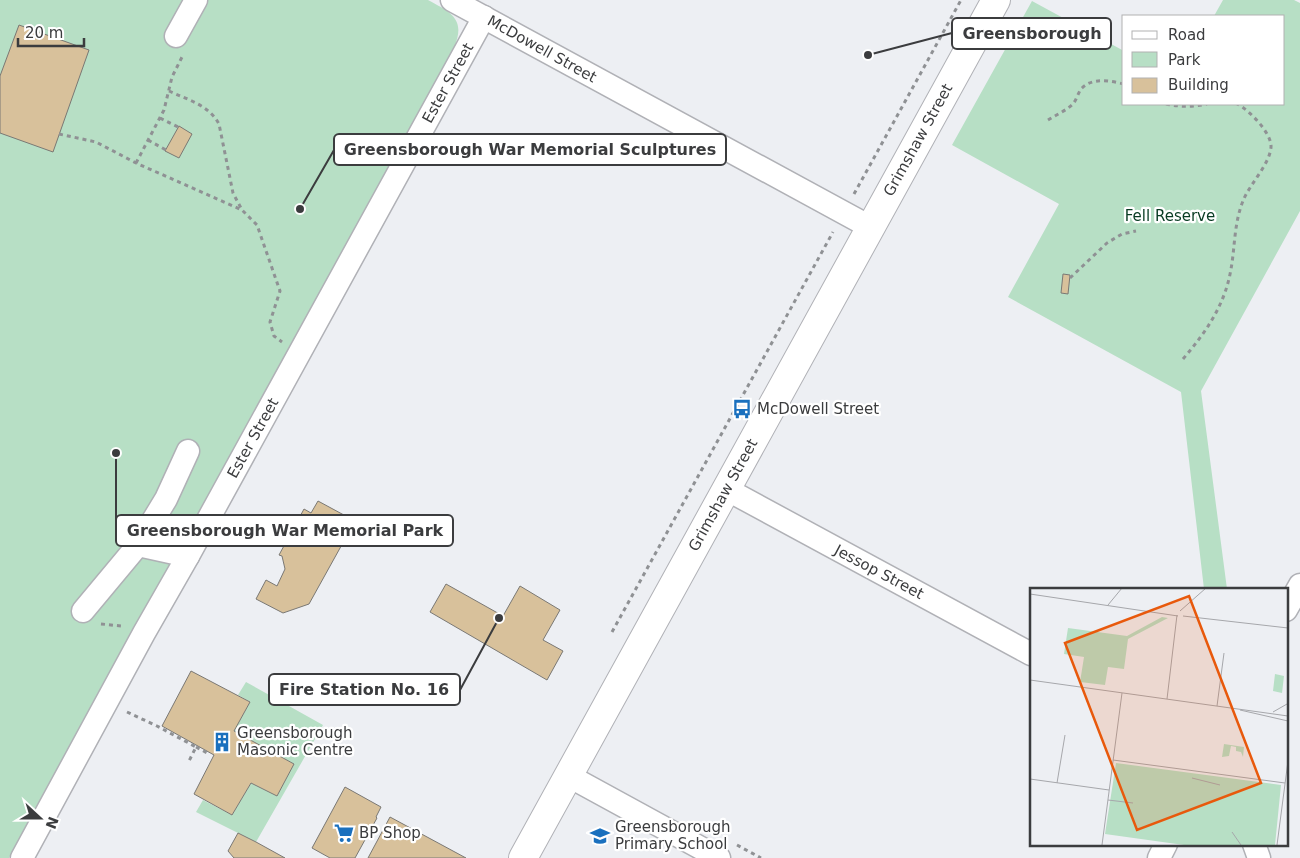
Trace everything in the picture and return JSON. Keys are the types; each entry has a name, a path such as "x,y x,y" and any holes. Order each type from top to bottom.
{"main road":[{"name":"Grimshaw Street","path":"522,858 996,0"}],"street":[{"path":"181,44 196,0"},
{"name":"McDowell Street","path":"452,0 870,227"},
{"name":"Ester Street","path":"22,858 484,17"},
{"path":"91,617 166,499 188,451"},
{"name":"Jessop Street","path":"726,488 1030,653"},
{"path":"138,545 188,556"},
{"path":"1288,606 1300,585"},
{"path":"568,775 719,858"}],"path":[{"path":"612,632 961,0"},
{"path":"136,163 164,110 181,44"},
{"path":"1048,120 1071,105 1076,100 1081,88 1086,84 1096,81 1122,84"},
{"path":"169,91 208,109 220,124 233,193 242,210 257,225 280,292 270,322 274,336 299,354"},
{"path":"1173,105 1186,107 1202,105"},
{"path":"1183,359 1218,312 1231,270 1238,217 1242,202 1265,163 1272,146 1269,136 1263,128 1244,107 1239,105"},
{"path":"160,118 178,127"},
{"path":"59,134 96,142 136,163 242,210"},
{"path":"148,140 166,150"},
{"path":"1070,278 1107,243 1122,234 1136,231"},
{"path":"91,617 144,633"},
{"path":"127,712 209,754"},
{"path":"188,763 196,747"}],"green space":[{"path":"0,0 428,0 450,13 457,23 458,30 454,48 9,858 0,858"},
{"name":"Fell Reserve","path":"1223,0 1294,0 1300,3 1300,211 1201,391 1227,588 1204,588 1181,392 1008,297 1059,204 952,145 1032,1 1122,50 1122,105 1285,105 1285,15 1215,15"},
{"path":"246,682 323,725 256,842 196,812 203,800 232,815 251,783 277,796 294,764 234,731 250,702 238,695"}],"building":[{"path":"19,25 89,50 53,152 0,133 0,76"},
{"path":"179,126 192,134 179,158 165,151"},
{"path":"1063,274 1070,275 1068,294 1061,293"},
{"path":"318,501 355,521 309,604 283,613 256,599 266,580 277,586 285,569 282,556 279,555 304,509 311,513"},
{"path":"446,584 503,616 520,586 560,610 543,640 563,651 547,680 430,612"},
{"name":"Greensborough Masonic Centre","path":"191,671 250,702 234,731 294,764 277,796 251,783 232,815 194,794 214,755 162,726"},
{"name":"BP Shop","path":"345,787 381,807 355,858 330,858 312,848"},
{"path":"390,817 466,858 368,858"},
{"path":"238,833 285,858 234,858 228,851"}],"place":[{"name":"Greensborough","path":"868,55"},
{"name":"Greensborough War Memorial Sculptures","path":"300,209"},
{"name":"McDowell Street","path":"742,409"},
{"name":"Greensborough War Memorial Park","path":"116,453"},
{"name":"Fire Station No. 16","path":"499,618"},
{"name":"Greensborough Masonic Centre","path":"222,742"},
{"name":"BP Shop","path":"344,833"},
{"name":"Greensborough Primary School","path":"600,836"}]}
